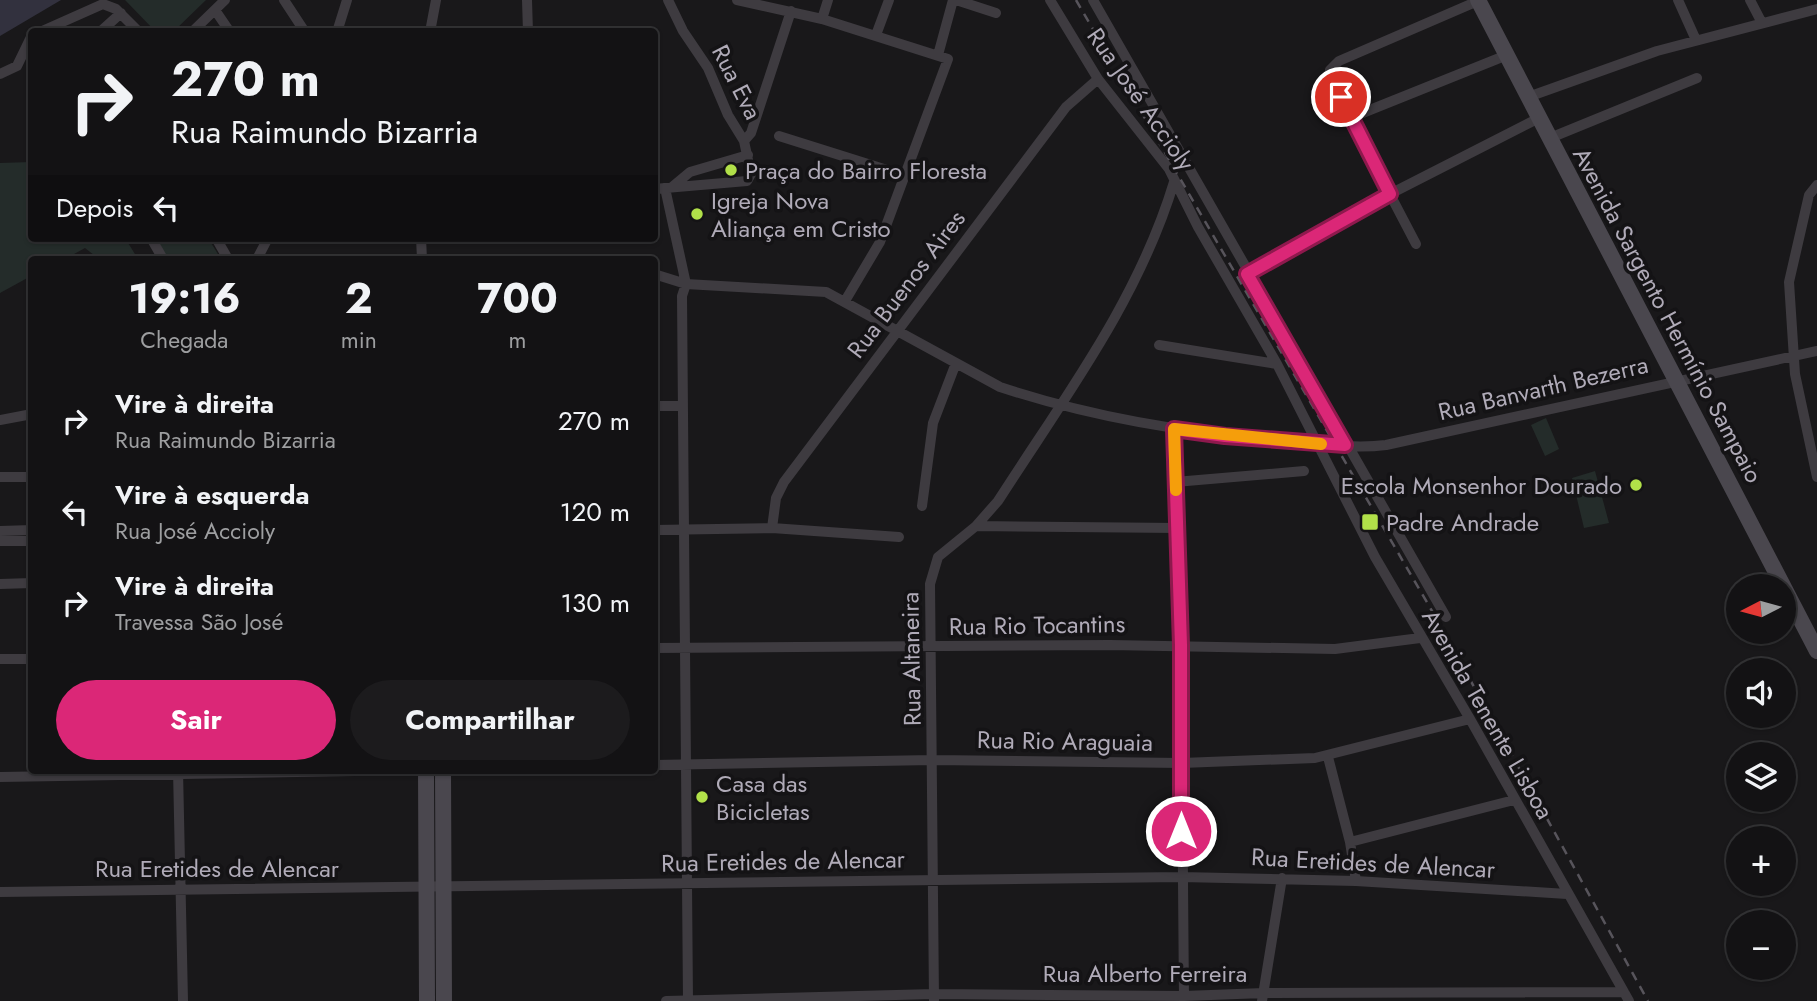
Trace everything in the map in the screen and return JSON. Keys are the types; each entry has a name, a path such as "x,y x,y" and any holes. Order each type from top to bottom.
{"main road":[{"name":"Avenida Sargento Hermínio Sampaio","path":"1478,0 1817,651"},
{"path":"426,774 444,1001"},
{"path":"427,1001 443,774"}],"street":[{"path":"196,28 225,0"},
{"path":"284,0 302,28"},
{"path":"338,28 347,0"},
{"path":"431,28 436,0"},
{"path":"527,0 527,28"},
{"name":"Rua Eva","path":"664,188 747,181 751,174 744,141 728,115 708,68 683,31 668,0"},
{"path":"737,0 770,3 943,57"},
{"path":"822,19 828,0"},
{"path":"876,35 888,0"},
{"path":"845,301 874,255 943,57 955,0 996,13"},
{"name":"Rua José Accioly","path":"1050,0 1098,79 1169,169 1318,444"},
{"name":"Rua José Accioly","path":"1093,0 1345,445"},
{"path":"1416,244 1350,118 1330,70 1339,61 1478,0"},
{"path":"1678,0 1696,40"},
{"path":"1750,0 1762,23"},
{"path":"49,28 103,4 121,13 135,28"},
{"path":"1528,97 1625,61 1817,9"},
{"path":"215,10 227,28"},
{"path":"744,141 751,133 791,11"},
{"path":"104,28 121,13"},
{"path":"0,74 17,65 28,44"},
{"path":"1350,118 1507,55"},
{"path":"1550,138 1697,78"},
{"name":"Rua Buenos Aires","path":"772,528 778,491 1066,107 1098,79"},
{"path":"1247,274 1390,194 1539,118"},
{"path":"779,135 903,175"},
{"path":"688,1001 686,647 681,406 682,296 686,284 664,188 702,167 748,155"},
{"name":"Rua Altaneira","path":"934,997 930,584 933,568 938,557 949,545 976,526 998,502 1117,317 1147,260 1174,182"},
{"path":"1815,187 1809,195 1790,271 1793,356 1817,477"},
{"name":"Rua Banvarth Bezerra","path":"658,275 686,284 826,292 1000,387 1174,429 1318,444 1386,445 1677,379 1817,351"},
{"path":"1159,345 1277,364"},
{"path":"922,506 933,423 956,363"},
{"path":"658,406 681,406"},
{"path":"0,420 28,415"},
{"path":"1174,429 1181,645 1184,998"},
{"name":"Avenida Tenente Lisboa","path":"1318,444 1375,557 1420,638 1470,719 1626,997"},
{"name":"Avenida Tenente Lisboa","path":"1345,445 1446,617"},
{"path":"1175,482 1304,471"},
{"path":"0,477 28,477"},
{"path":"976,526 1178,528"},
{"path":"658,530 772,528 899,537"},
{"path":"0,531 28,530"},
{"path":"0,541 28,541"},
{"path":"0,583 28,583"},
{"name":"Rua Rio Tocantins","path":"658,648 1181,645 1335,649 1420,638"},
{"path":"0,659 28,659"},
{"name":"Rua Rio Araguaia","path":"658,765 933,760 1182,763 1328,757 1470,719"},
{"path":"1328,757 1350,842 1356,881"},
{"path":"0,777 107,774"},
{"path":"178,774 183,1001"},
{"path":"1350,842 1514,800"},
{"name":"Rua Eretides de Alencar","path":"0,892 435,888 934,878 1181,877 1356,881 1567,894"},
{"path":"1263,997 1282,878"},
{"name":"Rua Alberto Ferreira","path":"666,1001 934,997 1626,997"}],"shaded area":[{"path":"125,0 206,0 177,28 152,28"},
{"path":"28,162 28,242 127,242 136,256 95,256 85,248 70,256 28,256 28,278 0,293 0,163"},
{"path":"156,242 210,242 219,256 165,256"},
{"path":"1546,418 1559,449 1545,456 1531,425"},
{"path":"1595,471 1609,523 1584,528 1572,478"}],"water":[{"path":"0,0 61,0 0,36"}],"railway":[{"path":"1076,0 1432,611 1648,1001"}],"slow traffic":[{"path":"1176,490 1174,429 1321,444"}],"place":[{"name":"Praça do Bairro Floresta","path":"731,170"},
{"name":"Igreja Nova Aliança em Cristo","path":"697,214"},
{"name":"Escola Monsenhor Dourado","path":"1636,485"},
{"name":"Padre Andrade","path":"1370,522"},
{"name":"Casa das Bicicletas","path":"702,797"}],"route":[{"path":"1181,831 1181,645 1174,429 1225,436 1345,445 1247,274 1390,194 1341,97"}]}
